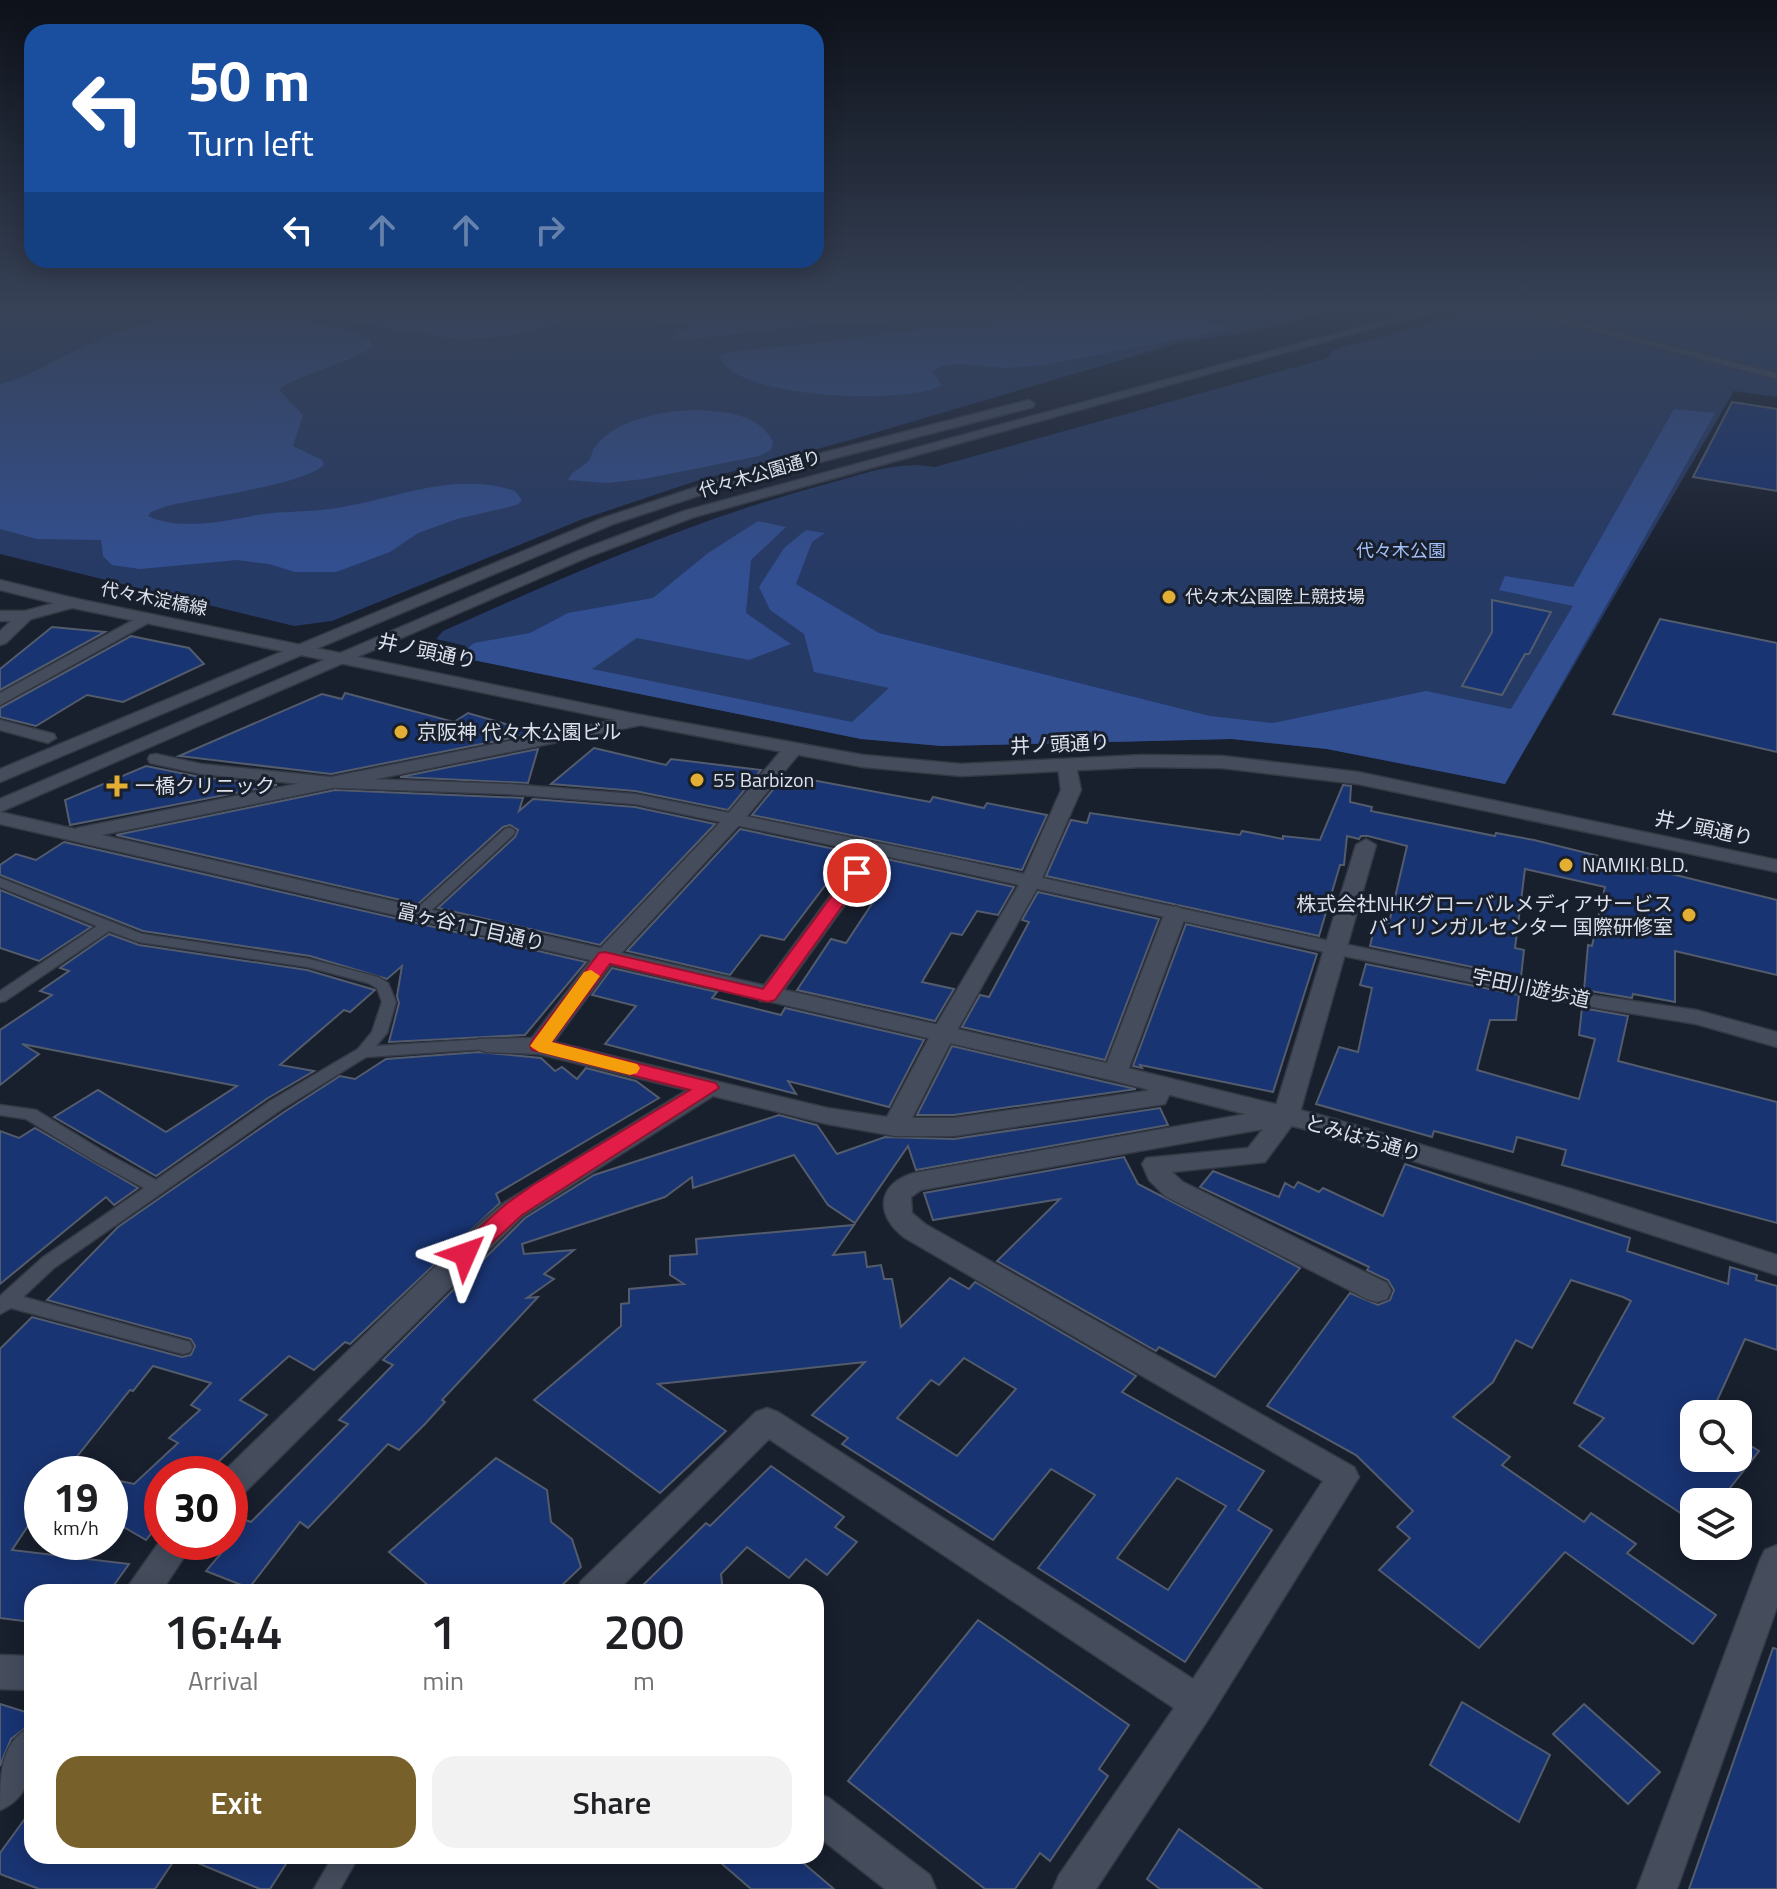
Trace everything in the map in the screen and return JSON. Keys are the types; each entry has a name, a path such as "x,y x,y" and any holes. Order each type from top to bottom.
{"street":[{"name":"代々木公園通り","path":"302,649 550,544 663,501 1049,398"},
{"name":"代々木公園通り","path":"345,657 583,554 721,503 1108,398"},
{"name":"代々木淀橋線","path":"0,585 73,603 302,649"},
{"path":"0,616 25,616 73,603"},
{"path":"0,640 25,616"},
{"path":"0,700 146,618"},
{"name":"井ノ頭通り","path":"302,649 640,720 877,763 961,770 1142,761 1222,762 1290,768 1358,778 1777,866"},
{"path":"0,776 302,649"},
{"path":"0,806 345,657"},
{"path":"77,834 640,720"},
{"path":"0,725 48,738"},
{"path":"539,1046 605,957 734,819 792,750"},
{"name":"宇田川遊歩道","path":"156,759 201,769 340,783 605,796 734,819 1598,1002 1696,1017 1777,1040"},
{"path":"895,1127 943,1034 1030,883 1071,790 1067,766"},
{"name":"富ヶ谷1丁目通り","path":"0,818 943,1034"},
{"path":"1366,845 1286,1116 1256,1156 1155,1164 1158,1174 1174,1189 1377,1291"},
{"path":"768,996 875,849"},
{"path":"1115,1073 1176,912"},
{"name":"とみはち通り","path":"943,1034 1286,1116 1569,1198 1777,1265"},
{"path":"486,1044 539,1046 827,1116 895,1127 954,1127 1156,1098 1161,1086"},
{"path":"248,1468 514,1209 709,1088"},
{"path":"1073,1889 1198,1703 1343,1477 915,1231 900,1221 896,1208 898,1193 914,1182 1286,1116"},
{"path":"601,1584 767,1421 1198,1703"},
{"path":"147,1584 165,1560"},
{"path":"1657,1889 1777,1560"},
{"path":"0,1672 24,1673"},
{"path":"0,1791 24,1756"},
{"path":"824,1817 916,1889"}],"lane":[{"path":"418,915 509,832"},
{"path":"0,882 105,927 176,946 309,963 373,980 383,986 389,1002 379,1033 363,1052 276,1105 48,1263 4,1303"},
{"path":"0,998 105,927"},
{"path":"363,1052 486,1044"},
{"path":"0,1110 30,1114 158,1188"},
{"path":"4,1303 183,1347"},
{"path":"326,1889 342,1864"}],"green space":[{"path":"0,398 992,398 693,482 583,519 332,621 294,626 0,554"},
{"name":"代々木公園","path":"1183,398 1730,398 1505,784 1327,749 1232,739 942,746 861,739 458,657 466,646 436,639 443,631 583,570 725,515 879,470 906,465 935,467"}],"shaded area":[{"path":"0,398 287,398 303,415 293,446 322,460 324,464 315,471 252,490 167,506 148,516 160,521 187,524 217,522 330,509 445,485 492,485 515,491 522,500 517,505 457,519 418,533 390,552 336,572 295,572 269,564 237,560 140,569 112,565 103,556 101,540 37,539 0,529"},
{"path":"1674,409 1715,413 1505,784 1327,749 1232,739 942,746 861,739 458,657 474,643 530,633 568,613 653,598 708,553 758,521 786,527 751,560 746,613 791,644 749,660 637,638 592,669 852,722 889,688 814,672 804,634 770,610 759,587 784,548 806,530 825,533 812,542 796,584 879,633 1210,716 1273,723 1426,691 1511,709 1573,606 1499,590 1505,576 1573,587"},
{"path":"700,410 751,420 767,432 773,442 771,450 759,456 644,479 606,483 568,480 572,473 585,465 604,437 616,429 658,414"}],"building":[{"path":"1732,402 1777,409 1777,491 1693,477"},
{"path":"1492,600 1551,612 1529,654 1525,654 1502,695 1462,686 1492,632"},
{"path":"1660,619 1777,643 1777,752 1613,714"},
{"path":"52,627 105,632 0,690 0,669"},
{"path":"131,636 189,648 204,664 123,702 87,695 36,726 0,717 0,708"},
{"path":"345,693 454,722 468,713 536,733 331,774 179,756 322,694 342,699"},
{"path":"594,748 666,765 671,759 761,770 728,810 635,791 551,784"},
{"path":"538,749 528,783 400,777"},
{"path":"146,766 200,777 277,785 70,825 65,800"},
{"path":"785,775 930,802 933,797 984,808 987,803 1047,815 1022,870 752,815"},
{"path":"1343,785 1351,786 1350,802 1372,807 1371,811 1495,836 1496,833 1534,840 1777,900 1777,975 1675,951 1675,1002 1633,994 1632,998 1584,990 1588,945 1592,946 1605,887 1525,869 1515,948 1524,950 1521,977 1370,946 1376,921 1389,923 1407,846 1368,836 1359,839 1347,836 1344,865 1340,865 1319,936 1046,876 1071,820 1087,823 1090,813 1240,835 1242,831 1283,839 1283,836 1320,840"},
{"path":"335,790 523,798 519,811 533,799 635,807 715,824 600,945 438,908 515,837 518,830 510,825 503,827 418,904 116,835"},
{"path":"740,829 858,854 838,881 830,879 784,940 761,935 730,975 627,951"},
{"path":"64,842 586,962 525,1035 389,1042 399,1003 397,996 402,966 387,979 310,956 143,931 0,875 0,865 16,854 36,860"},
{"path":"882,858 1014,887 998,915 977,911 962,935 951,933 922,982 954,989 935,1021 797,990 831,939 846,943 881,890 862,886"},
{"path":"0,890 91,927 39,961 0,948"},
{"path":"1038,892 1159,919 1105,1060 962,1027 980,995 989,997 1029,922 1022,920"},
{"path":"1186,924 1317,954 1273,1092 1133,1066"},
{"path":"109,934 139,945 307,970 375,990 350,1012 344,1010 280,1065 314,1071 268,1098 156,1176 54,1117 98,1090 166,1132 237,1086 22,1044 39,1054 0,1085 0,1030 52,995 40,991 69,971 60,968"},
{"path":"1366,964 1519,995 1516,1020 1490,1020 1477,1070 1579,1099 1595,1039 1579,1035 1582,1008 1628,1016 1618,1061 1777,1102 1777,1223 1562,1165 1566,1150 1517,1137 1513,1152 1434,1131 1432,1137 1316,1104 1339,1047 1358,1052 1372,988 1360,985"},
{"path":"612,968 717,992 712,998 781,1015 785,1008 924,1040 889,1107 788,1081 796,1094 605,1044 636,1006 592,995"},
{"path":"952,1046 1136,1089 954,1115 917,1115"},
{"path":"479,1052 541,1058 555,1071 562,1067 577,1079 586,1068 636,1081 659,1098 496,1194 500,1203 350,1344 345,1342 314,1370 289,1356 240,1400 267,1415 224,1456 164,1456 178,1443 169,1438 200,1410 191,1405 211,1383 153,1366 77,1456 24,1456 24,1532 12,1550 24,1551 24,1560 96,1560 129,1564 115,1584 24,1584 24,1621 0,1618 0,1349 32,1317 182,1357 191,1355 195,1346 191,1339 47,1300 118,1227 340,1076 355,1079 386,1059"},
{"path":"1160,1108 1168,1125 916,1170 908,1146 855,1223 828,1205 794,1155 693,1188 692,1177 665,1197 522,1244 524,1254 574,1250 544,1274 554,1279 527,1298 538,1297 442,1400 445,1402 425,1424 399,1450 388,1444 308,1528 300,1522 252,1584 239,1584 206,1571 215,1560 248,1560 248,1521 251,1522 348,1424 339,1420 393,1365 383,1360 525,1218 594,1175 779,1115 817,1125 837,1154 885,1137 954,1139"},
{"path":"35,1128 138,1188 114,1205 106,1197 0,1284 0,1131 19,1138"},
{"path":"1124,1157 1138,1184 1300,1268 1215,1377 1159,1347 1156,1351 997,1261 1060,1199 933,1220 924,1193"},
{"path":"1405,1164 1630,1238 1627,1251 1728,1284 1730,1267 1757,1275 1756,1280 1777,1286 1777,1350 1745,1339 1717,1400 1680,1400 1680,1472 1743,1472 1730,1488 1680,1488 1680,1513 1579,1446 1604,1418 1574,1403 1631,1301 1623,1297 1571,1280 1532,1348 1516,1340 1493,1382 1453,1417 1510,1457 1502,1465 1584,1522 1591,1513 1636,1544 1627,1553 1716,1615 1693,1644 1565,1552 1479,1648 1379,1570 1410,1538 1397,1527 1413,1511 1356,1455 1267,1406 1350,1293 1378,1305 1390,1300 1394,1290 1388,1280 1367,1270 1369,1267 1200,1187 1213,1171 1279,1197 1285,1183 1294,1188 1298,1182 1319,1192 1323,1188 1383,1216"},
{"path":"854,1225 833,1255 865,1252 867,1267 881,1265 884,1279 892,1279 901,1327 950,1278 969,1289 975,1282 1136,1376 1122,1392 1264,1471 1238,1510 1272,1530 1185,1662 1038,1568 1095,1495 1051,1469 993,1540 842,1444 848,1438 812,1415 865,1362 658,1384 726,1431 660,1493 534,1400 621,1326 621,1304 629,1303 629,1289 684,1284 670,1275 670,1256 697,1254 696,1239","holes":["964,1358 1016,1389 957,1456 897,1418 931,1380 939,1385","1177,1478 1226,1506 1168,1590 1117,1558"]},
{"path":"1752,1447 1759,1451 1752,1460"},
{"path":"496,1458 547,1490 551,1522 572,1539 581,1567 563,1584 427,1584 389,1552"},
{"path":"771,1466 844,1517 835,1527 857,1542 827,1575 806,1559 789,1578 747,1547 721,1574 722,1584 644,1584 706,1523 710,1526"},
{"path":"144,1475 144,1539 128,1530 128,1483 134,1484"},
{"path":"978,1620 1129,1725 1099,1769 1108,1776 1050,1861 1040,1853 1015,1889 985,1889 848,1781"},
{"path":"1773,1648 1777,1649 1777,1889 1689,1889"},
{"path":"1462,1702 1550,1755 1519,1822 1430,1765"},
{"path":"0,1704 24,1712 24,1729 11,1739 0,1766"},
{"path":"1584,1704 1660,1772 1628,1804 1553,1734"},
{"path":"24,1820 24,1864 172,1864 155,1889 39,1889 0,1874 0,1853"},
{"path":"1179,1829 1262,1889 1160,1889 1147,1879"},
{"path":"200,1864 286,1864 270,1889 260,1889"},
{"path":"722,1864 804,1864 834,1889 751,1889"}],"slow traffic":[{"path":"591,976 539,1046 630,1068"}],"place":[{"name":"代々木公園陸上競技場","path":"1169,597"},
{"name":"京阪神 代々木公園ビル","path":"401,732"},
{"name":"55 Barbizon","path":"697,780"},
{"name":"一橋クリニック","path":"117,786"},
{"name":"NAMIKI BLD.","path":"1566,865"},
{"name":"株式会社NHKグローバルメディアサービス バイリンガルセンター 国際研修室","path":"1689,915"}],"route":[{"path":"465,1254 514,1209 709,1088 539,1046 605,957 768,996 857,873"}]}
